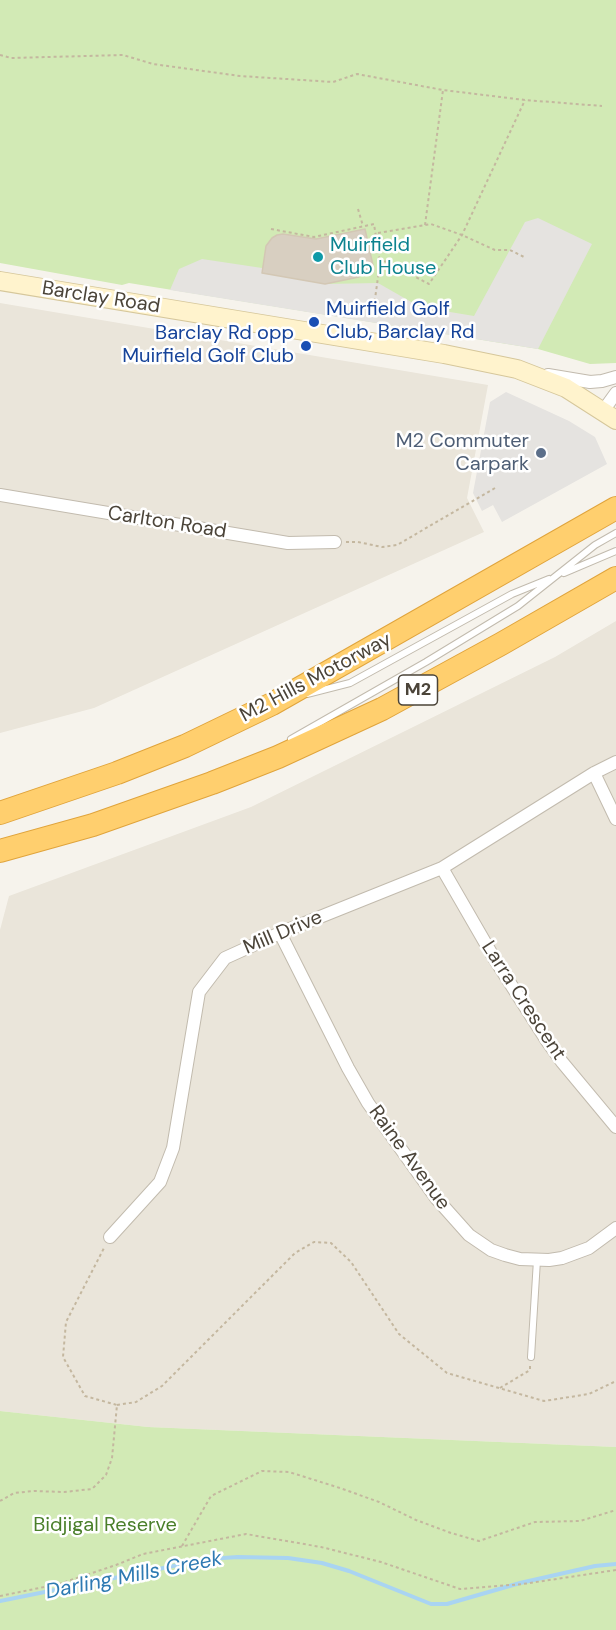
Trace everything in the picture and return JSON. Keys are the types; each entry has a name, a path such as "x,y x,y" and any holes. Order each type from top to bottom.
{"highway":[{"name":"M2 Hills Motorway","path":"0,813 146,762 272,704 616,508"},
{"name":"M2","path":"0,851 93,825 278,757 382,709 616,578"}],"main road":[{"name":"Barclay Road","path":"0,281 518,369 566,388 609,416"}],"street":[{"path":"518,369 590,382 616,377"},
{"path":"609,416 616,393"},
{"name":"Carlton Road","path":"0,495 288,543 335,542"},
{"name":"Mill Drive","path":"110,1237 160,1182 173,1148 199,992 225,958 280,933 442,868 594,773 616,762"},
{"path":"594,773 616,819"},
{"name":"Larra Crescent","path":"442,868 494,958 547,1041 616,1127"},
{"name":"Raine Avenue","path":"280,933 348,1068 385,1129 436,1198 458,1224 479,1243 505,1255 537,1260 562,1258 589,1248 616,1228"}],"lane":[{"name":"M2","path":"281,744 426,662 518,606 595,545 616,533"},
{"name":"M2","path":"272,704 350,683 512,594 616,551"},
{"name":"M2","path":"212,783 261,756"},
{"path":"531,1357 537,1260"}],"path":[{"path":"0,55 11,58 123,55 153,64 240,76 333,82 357,74 443,90 525,100 602,105"},
{"path":"425,225 443,90"},
{"path":"379,258 429,284 462,235 525,100"},
{"path":"358,209 363,226"},
{"path":"271,229 314,237 374,224 379,258 374,306"},
{"path":"377,233 431,224 495,250 510,250 526,258"},
{"path":"335,542 358,542 382,547 397,544 495,488"},
{"path":"110,1237 66,1322 63,1357 85,1396 117,1405 136,1402 162,1386 295,1253 314,1242 331,1243 351,1262 399,1334 447,1373 544,1401 589,1394 616,1381"},
{"path":"499,1388 530,1370 531,1357"},
{"path":"0,1501 14,1494 34,1491 64,1492 92,1489 106,1475 112,1458 117,1405"},
{"path":"182,1547 211,1496 262,1471 289,1472 340,1488 379,1502 416,1520 479,1541 535,1522 580,1521 616,1510"},
{"path":"0,1596 59,1584 116,1566 143,1554 246,1534 321,1546 381,1562 460,1589 523,1584 616,1570"}],"shaded area":[{"path":"538,218 592,244 538,349 170,290 179,269 202,259 262,268 262,273 325,284 378,283 420,307 474,316 525,222"},
{"path":"0,303 488,385 467,498 484,532 94,708 0,733"},
{"name":"M2 Commuter Carpark","path":"506,392 569,421 595,437 607,464 502,522 493,505 482,511 473,493 490,402"},
{"path":"616,621 616,1447 148,1427 0,1411 0,930 9,896 251,807 555,657"}],"green space":[{"path":"0,0 616,0 616,363 590,364 538,349 129,283 122,285 0,263"},
{"name":"Bidjigal Reserve","path":"0,1411 148,1427 616,1447 616,1630 0,1630"}],"building":[{"name":"Muirfield Club House","path":"365,229 374,270 358,274 359,277 325,284 262,273 266,246 277,235 316,239"}],"waterway":[{"name":"Darling Mills Creek","path":"0,1601 208,1559 238,1557 288,1558 322,1563 349,1571 431,1604 447,1604 520,1583 595,1566 616,1564"}],"place":[{"name":"Muirfield Club House","path":"318,257"},
{"name":"Muirfield Golf Club, Barclay Rd","path":"314,322"},
{"name":"Barclay Rd opp Muirfield Golf Club","path":"306,346"},
{"name":"M2 Commuter Carpark","path":"541,453"}]}
